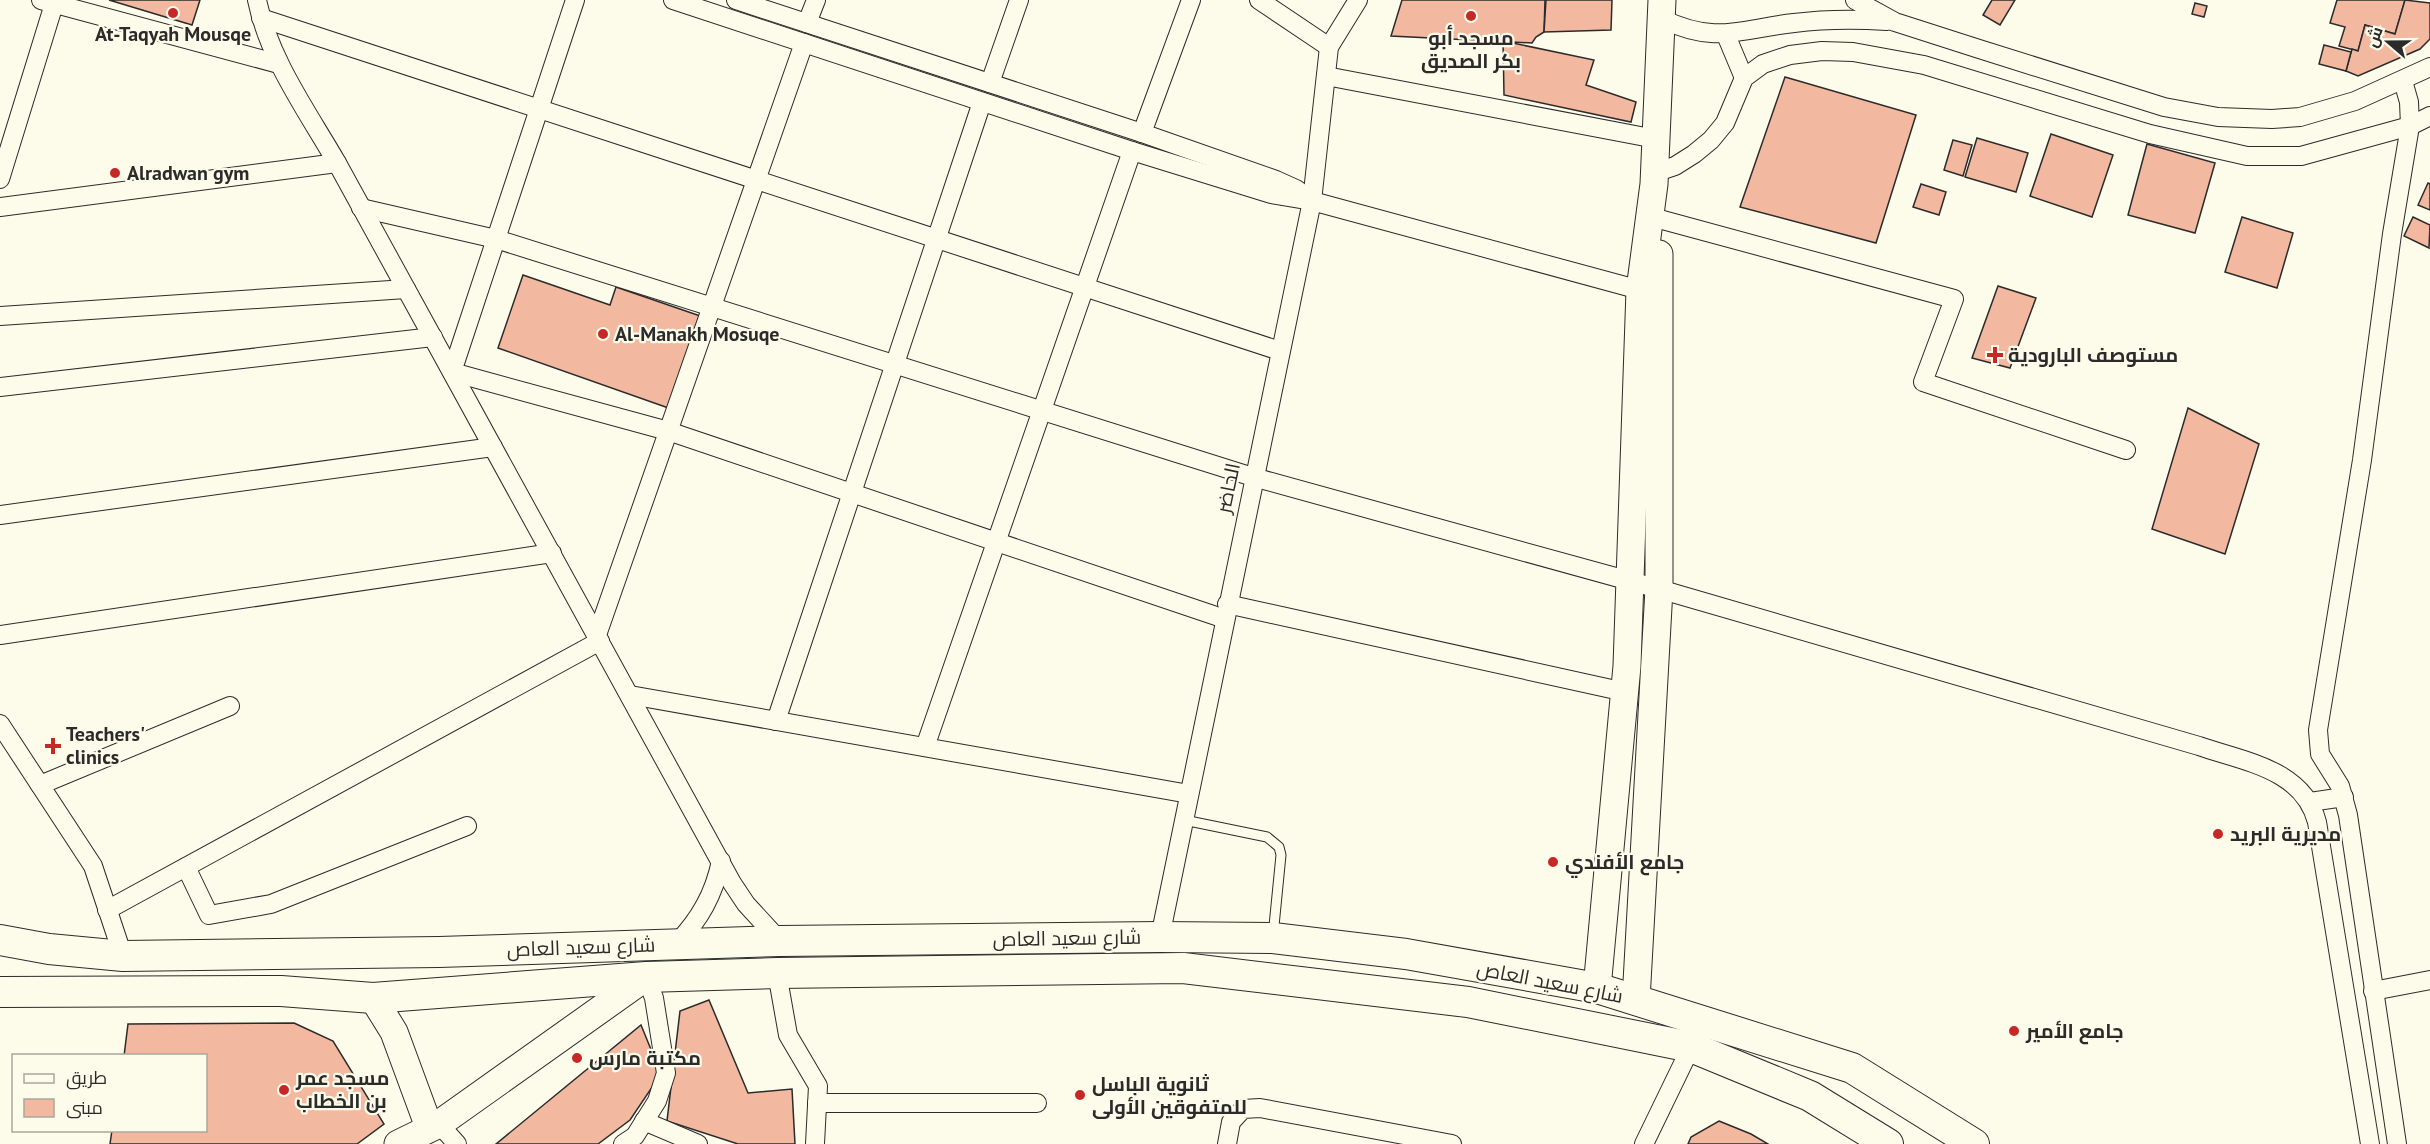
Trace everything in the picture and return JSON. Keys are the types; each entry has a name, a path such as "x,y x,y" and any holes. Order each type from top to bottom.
{"main road":[{"path":"1597,988 1625,692 1640,290 1654,179 1662,10"},
{"path":"1636,1000 1659,590 1659,219 1654,179"},
{"name":"شارع سعيد العاص","path":"0,940 48,950 123,956 439,952 780,941 1273,938 1406,954 1597,988 1852,1068 1974,1144"},
{"path":"0,992 281,991 373,998 646,977 777,973 1183,968 1468,1002 1691,1047 1810,1096 1888,1144"},
{"path":"399,1144 434,1125 646,977"},
{"path":"373,998 394,1032 434,1125"}],"street":[{"path":"257,0 261,18 279,64 337,163 598,638 746,904 780,941"},
{"path":"452,372 575,0"},
{"path":"673,0 1132,151 1271,194 1312,201 1640,290"},
{"path":"736,0 1142,133 1276,180 1296,189 1312,201"},
{"path":"807,23 816,0"},
{"path":"990,83 1019,0"},
{"path":"1142,133 1191,0"},
{"path":"1259,0 1329,47 1358,0"},
{"path":"1855,0 1895,22 2164,107 2218,117 2272,119 2300,117 2355,101 2430,67"},
{"path":"0,179 47,2 279,64"},
{"path":"1662,10 1692,31 1726,35 1791,23 1826,20 1895,22"},
{"path":"261,18 1280,351"},
{"path":"1726,35 1744,78"},
{"path":"107,910 598,638 668,430 804,43"},
{"name":"الحاضر","path":"1160,937 1253,477 1312,201 1329,47"},
{"path":"1654,179 1694,154 1711,140 1725,123 1744,78 1763,63 1790,55 1822,51 1886,56 1924,64 2150,134 2247,156 2301,156 2410,126 2430,116"},
{"path":"1326,76 1656,139"},
{"path":"2397,1144 2344,797 2340,786 2320,754 2318,730 2362,460 2392,234 2410,126 2409,102 2403,81"},
{"path":"776,721 982,102"},
{"path":"925,747 1132,151"},
{"path":"0,207 337,163"},
{"path":"361,208 496,239 1253,477 1630,581 2199,746 2284,776 2295,784 2310,802 2317,822 2370,1144"},
{"path":"1659,219 1954,299 1923,382 2126,450"},
{"path":"0,316 406,289"},
{"path":"0,387 433,337"},
{"path":"452,372 668,430 996,541 1226,611 1625,692"},
{"path":"0,515 493,447"},
{"path":"0,635 552,553"},
{"path":"630,695 1189,794"},
{"path":"40,785 230,706"},
{"path":"0,724 93,866 123,956"},
{"path":"2310,802 2344,797"},
{"path":"186,867 209,915 271,904 467,826"},
{"path":"677,943 698,920 706,906 722,861"},
{"path":"777,973 788,1035 818,1086 815,1144"},
{"path":"623,1144 635,1136 657,1101 666,1073 654,998 646,977"},
{"path":"2373,990 2430,980"},
{"path":"1644,1144 1691,1047"},
{"path":"817,1103 1037,1102"},
{"path":"1227,1144 1231,1122 1243,1110 1260,1108 1452,1144"},
{"path":"644,1121 698,1144"},
{"path":"434,1125 457,1144"}],"lane":[{"path":"1184,820 1267,837 1279,848 1281,855 1273,938"}],"building":[{"name":"At-Taqyah Mousqe","path":"109,0 200,0 192,25"},
{"name":"مسجد أبو بكر الصديق","path":"1402,0 1545,0 1544,32 1532,43 1391,36"},
{"path":"1546,0 1612,0 1611,30 1544,32"},
{"path":"1992,0 2015,0 2000,25 1983,15"},
{"path":"2337,0 2405,0 2395,34 2365,25 2358,51 2339,46 2345,27 2330,23"},
{"path":"2405,0 2430,3 2430,39 2420,49 2358,76 2346,71 2352,49 2358,51 2365,25 2395,34"},
{"path":"2195,3 2207,6 2204,17 2192,14"},
{"path":"1503,41 1594,60 1586,85 1636,102 1631,122 1504,95"},
{"path":"2324,45 2351,52 2346,71 2319,64"},
{"path":"1785,77 1916,115 1876,243 1740,207"},
{"path":"2051,134 2113,155 2092,217 2030,196"},
{"path":"1977,138 2028,153 2016,192 1965,177"},
{"path":"1953,140 1972,145 1963,176 1944,170"},
{"path":"2147,144 2215,163 2195,233 2128,215"},
{"path":"2428,183 2430,184 2430,210 2418,205"},
{"path":"1921,184 1946,192 1939,215 1913,207"},
{"path":"2242,217 2293,233 2277,288 2225,272"},
{"path":"2413,217 2430,225 2429,248 2404,236"},
{"name":"Al-Manakh Mosuqe","path":"523,275 610,305 616,287 709,319 677,411 498,348"},
{"path":"1998,286 2036,298 2010,368 1972,358"},
{"path":"2188,408 2259,444 2225,554 2152,529"},
{"path":"709,1000 748,1093 792,1089 795,1144 738,1144 667,1121 680,1011"},
{"name":"مسجد عمر بن الخطاب","path":"294,1023 333,1041 384,1124 357,1144 110,1144 112,1132 207,1132 207,1054 124,1054 128,1024"},
{"path":"641,1025 661,1074 630,1120 598,1144 496,1144"},
{"path":"1719,1121 1751,1134 1768,1144 1688,1144 1691,1137"}],"place":[{"name":"At-Taqyah Mousqe","path":"173,13"},
{"name":"مسجد أبو بكر الصديق","path":"1471,16"},
{"name":"Alradwan gym","path":"115,173"},
{"name":"Al-Manakh Mosuqe","path":"603,334"},
{"name":"مستوصف البارودية","path":"1995,355"},
{"name":"Teachers' clinics","path":"53,746"},
{"name":"مديرية البريد","path":"2218,834"},
{"name":"جامع الأفندي","path":"1553,862"},
{"name":"جامع الأمير","path":"2014,1031"},
{"name":"مكتبة مارس","path":"577,1058"},
{"name":"مسجد عمر بن الخطاب","path":"284,1090"},
{"name":"ثانوية الباسل للمتفوقين الأولى","path":"1080,1095"}]}
